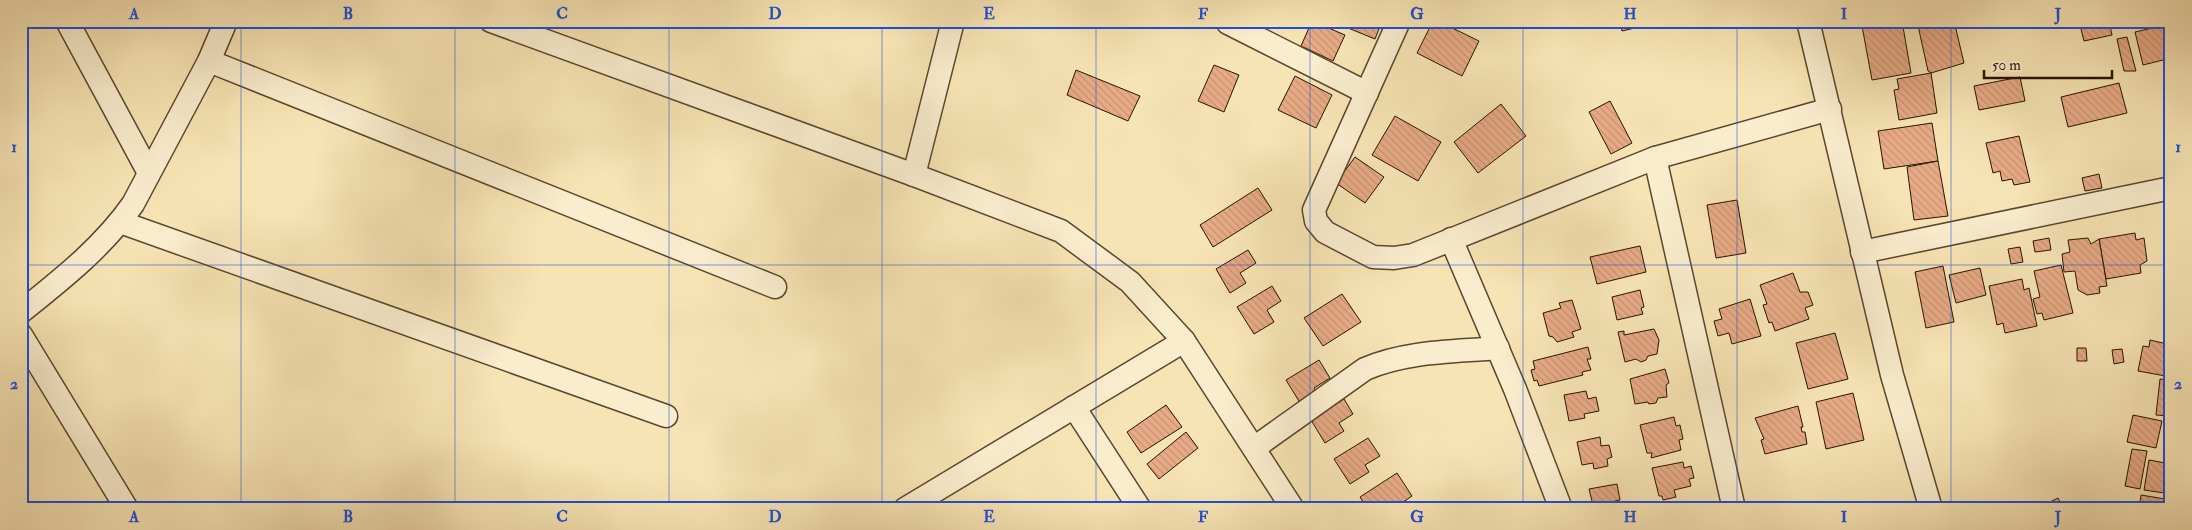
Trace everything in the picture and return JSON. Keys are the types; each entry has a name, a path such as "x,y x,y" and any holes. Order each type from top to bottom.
{"street":[{"path":"68,21 149,173"},
{"path":"21,312 74,270 120,222 133,204 209,61 226,21"},
{"path":"491,21 1062,231 1130,282 1184,341 1293,509"},
{"path":"914,175 953,21"},
{"path":"1399,21 1314,210 1316,221 1325,232 1373,257 1394,258 1413,254 1656,158 1830,109"},
{"path":"1808,21 1892,375 1932,509"},
{"path":"1228,23 1367,93"},
{"path":"209,61 775,287"},
{"path":"1656,158 1734,509"},
{"path":"1862,252 2171,188"},
{"path":"120,222 666,416"},
{"path":"1451,239 1498,348 1561,509"},
{"path":"21,335 127,509"},
{"path":"905,509 1184,341"},
{"path":"1254,448 1365,369 1384,361 1404,356 1498,348"},
{"path":"1074,407 1140,509"}],"building":[{"path":"1312,21 1345,35 1333,61 1301,46"},
{"path":"1331,21 1382,21 1375,39"},
{"path":"1433,21 1438,21 1479,41 1462,76 1417,53"},
{"path":"1620,21 1664,21 1622,31"},
{"path":"1886,21 1902,21 1911,73 1872,80 1862,26"},
{"path":"1917,21 1954,21 1964,63 1931,73 1928,71"},
{"path":"2079,21 2109,21 2112,35 2084,41"},
{"path":"2166,25 2171,46 2171,58 2143,65 2135,32"},
{"path":"2127,37 2136,71 2124,71 2117,39"},
{"path":"1214,65 1239,75 1224,112 1198,101"},
{"path":"1076,70 1140,96 1128,121 1067,95"},
{"path":"1931,73 1937,113 1899,120 1894,90 1899,89 1897,79"},
{"path":"1295,76 1332,95 1316,128 1278,110"},
{"path":"2020,77 2025,101 1979,110 1974,86"},
{"path":"2119,83 2127,113 2068,127 2061,97"},
{"path":"1610,101 1632,143 1611,154 1589,112"},
{"path":"1501,104 1526,136 1478,173 1454,142"},
{"path":"1395,116 1441,142 1418,181 1372,155"},
{"path":"1932,123 1938,161 1884,169 1878,131"},
{"path":"2019,136 2030,182 2014,185 2012,179 2002,181 2000,171 1993,173 1986,143"},
{"path":"1355,157 1384,177 1365,203 1336,183"},
{"path":"1938,161 1948,216 1914,220 1907,167"},
{"path":"2099,174 2102,188 2085,191 2082,178"},
{"path":"1258,188 1272,210 1213,247 1200,225"},
{"path":"1737,200 1746,253 1716,258 1707,205"},
{"path":"2135,233 2136,240 2144,238 2147,261 2140,265 2141,273 2106,279 2099,239"},
{"path":"2049,238 2051,250 2035,252 2033,241"},
{"path":"2088,238 2091,244 2099,239 2107,286 2099,287 2100,293 2087,295 2078,290 2075,271 2064,272 2062,254 2070,252 2068,240"},
{"path":"1640,246 1646,272 1597,284 1590,257"},
{"path":"2020,247 2023,262 2011,264 2008,249"},
{"path":"1248,250 1256,263 1240,273 1246,283 1230,293 1216,269"},
{"path":"2061,265 2073,313 2044,320 2042,313 2037,314 2033,299 2040,297 2034,271"},
{"path":"1943,266 1954,322 1926,328 1915,272"},
{"path":"1980,268 1986,295 1956,303 1949,275"},
{"path":"1793,273 1800,292 1808,292 1813,305 1805,308 1809,319 1775,331 1772,322 1769,323 1763,305 1767,304 1760,285"},
{"path":"2022,279 2024,290 2029,288 2037,326 2005,333 2003,323 1997,325 1989,286"},
{"path":"1272,286 1281,301 1267,310 1274,322 1254,334 1237,307"},
{"path":"1640,290 1644,307 1641,308 1643,314 1617,320 1612,297"},
{"path":"1342,294 1361,322 1323,346 1304,318"},
{"path":"1750,299 1761,336 1732,344 1729,333 1718,336 1714,321 1722,319 1719,309"},
{"path":"1572,300 1581,329 1572,332 1574,337 1557,342 1553,337 1549,336 1543,313 1561,308 1559,303"},
{"path":"1654,329 1659,340 1657,354 1648,356 1646,360 1641,362 1636,359 1625,362 1618,332 1624,331 1624,335"},
{"path":"1835,333 1848,379 1808,389 1796,343"},
{"path":"2150,340 2171,345 2171,377 2138,371 2143,346 2149,347"},
{"path":"1588,347 1591,359 1587,359 1591,370 1582,372 1583,375 1539,386 1537,380 1534,381 1531,370 1535,369 1533,361"},
{"path":"2077,348 2086,348 2087,361 2077,361"},
{"path":"2122,349 2124,362 2114,364 2112,350"},
{"path":"1319,360 1330,378 1314,388 1319,396 1302,406 1286,380"},
{"path":"1665,369 1669,383 1666,385 1667,397 1658,398 1656,403 1635,404 1630,379"},
{"path":"2160,379 2171,381 2171,416 2156,415"},
{"path":"1586,391 1588,399 1596,397 1599,411 1584,414 1585,418 1569,421 1564,395"},
{"path":"1853,393 1864,440 1826,449 1816,402"},
{"path":"1344,399 1353,414 1339,423 1344,431 1325,443 1311,420"},
{"path":"1166,405 1182,427 1141,453 1127,432"},
{"path":"1798,406 1803,427 1801,427 1802,432 1805,432 1807,444 1765,454 1761,440 1764,439 1755,418"},
{"path":"2133,415 2162,421 2156,448 2127,442"},
{"path":"1674,417 1676,426 1680,425 1683,439 1679,440 1681,450 1651,458 1652,453 1647,453 1640,425"},
{"path":"1186,432 1198,448 1159,479 1147,464"},
{"path":"1600,437 1601,446 1609,445 1612,457 1607,459 1608,466 1594,469 1593,463 1582,465 1577,442"},
{"path":"1368,438 1380,456 1365,465 1369,472 1350,484 1334,459"},
{"path":"2132,449 2147,451 2140,489 2125,486"},
{"path":"2149,460 2171,464 2171,494 2144,490"},
{"path":"1683,462 1684,468 1691,466 1694,478 1689,479 1691,486 1674,490 1676,497 1663,500 1662,496 1659,496 1652,468"},
{"path":"1397,473 1412,496 1393,509 1365,509 1367,508 1360,497"},
{"path":"1617,484 1620,500 1611,502 1613,509 1594,509 1589,489"},
{"path":"2141,495 2171,500 2171,509 2139,509"},
{"path":"2058,498 2064,509 2036,509"}]}
